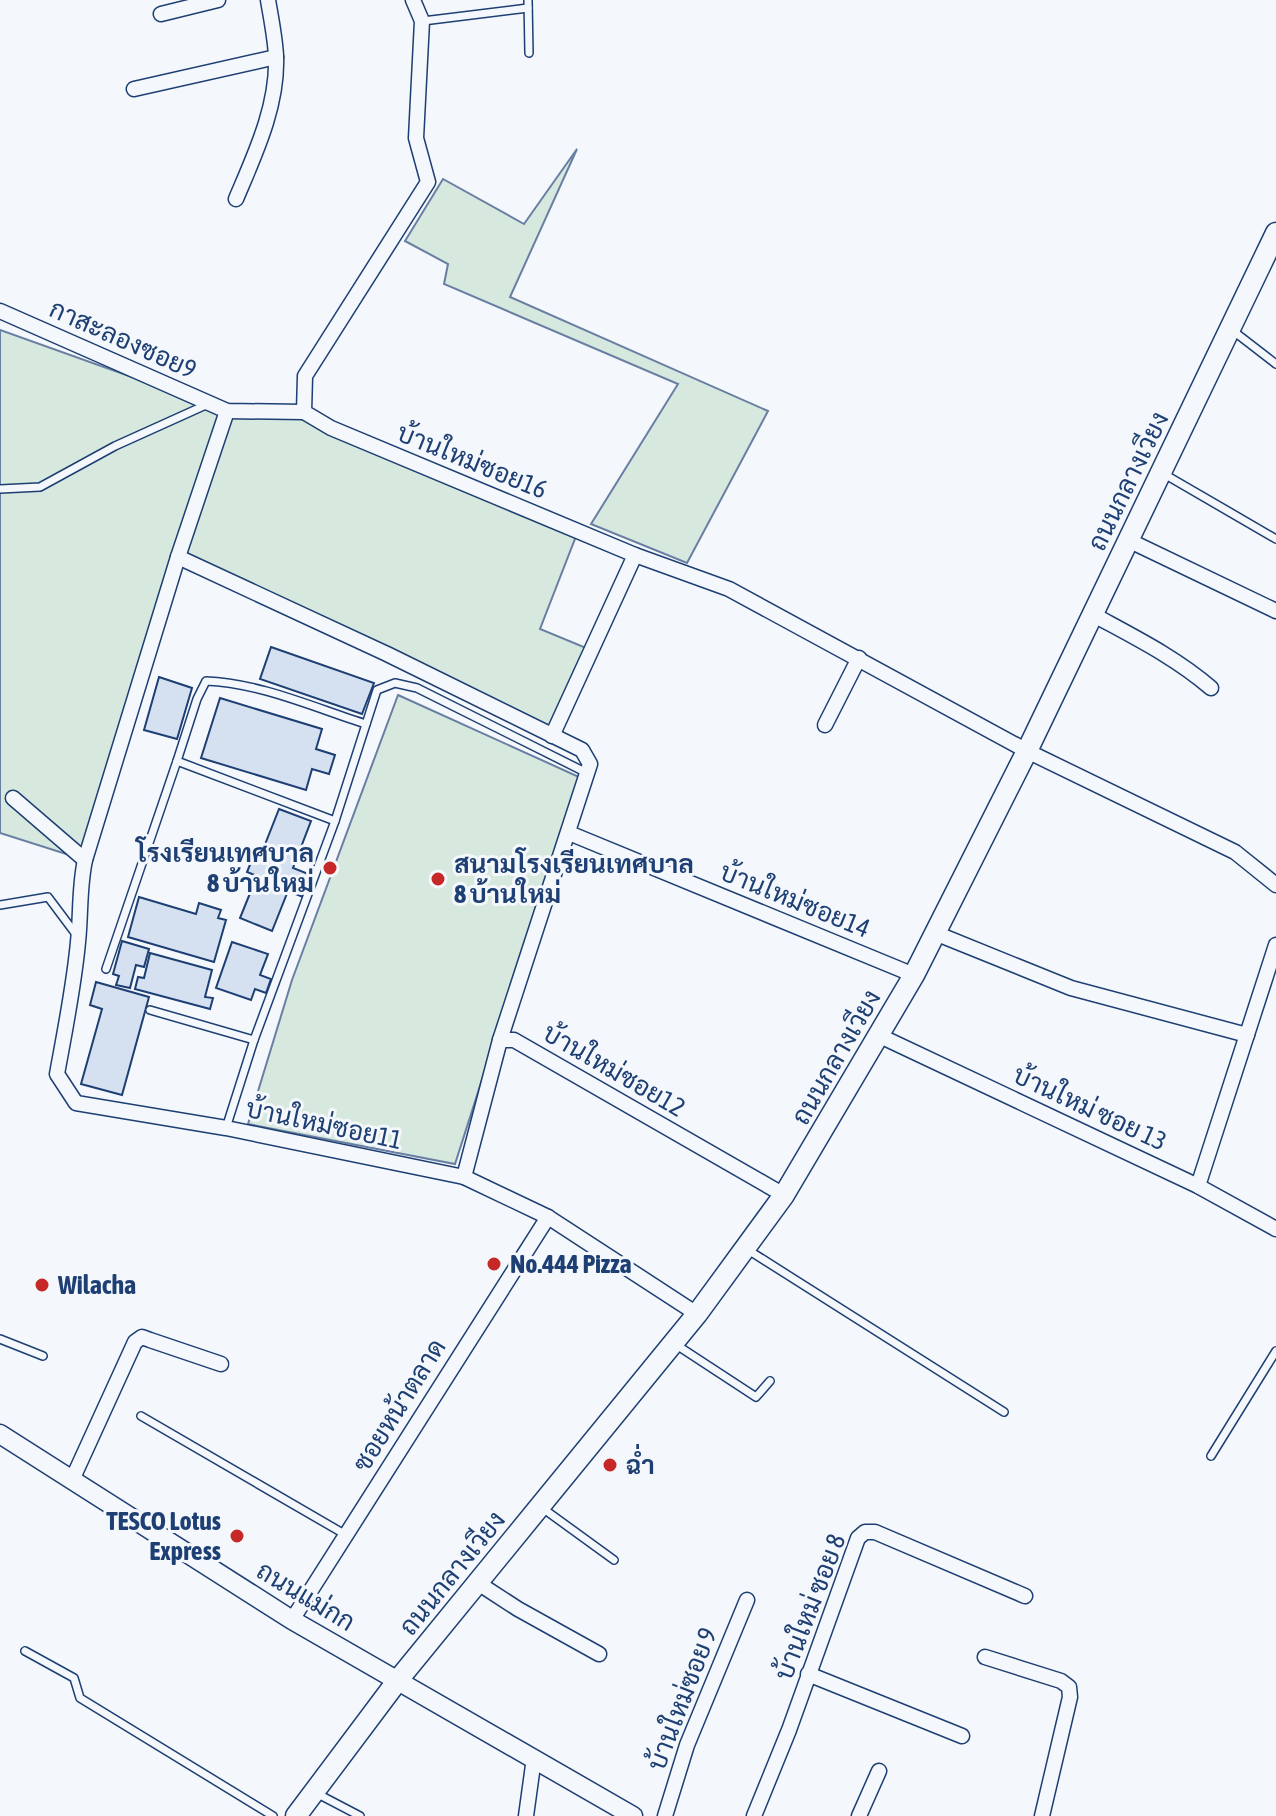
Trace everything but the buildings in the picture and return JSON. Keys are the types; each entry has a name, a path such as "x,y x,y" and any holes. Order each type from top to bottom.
{"main road":[{"name":"ถนนกลางเวียง","path":"296,1816 398,1680 697,1314 784,1195 914,975 1027,751 1276,233"}],"street":[{"path":"161,14 218,0"},
{"path":"236,199 259,146 270,109 276,57 268,0"},
{"path":"227,411 304,412 305,376 428,182 416,138 422,21 413,0"},
{"path":"134,89 276,57"},
{"name":"กาสะลองซอย9","path":"0,311 227,411"},
{"name":"บ้านใหม่ซอย11","path":"227,411 178,557 85,860 80,887 79,938 57,1074 76,1103 226,1128 464,1177 548,1217 697,1314"},
{"name":"บ้านใหม่ซอย16","path":"304,412 331,428 635,555 729,589 1027,751 1235,852 1276,885"},
{"path":"1128,540 1276,611"},
{"path":"552,736 635,555"},
{"path":"178,557 387,654 582,750 590,764 500,1040"},
{"path":"1092,614 1175,660 1211,688"},
{"path":"825,725 859,658"},
{"path":"13,798 85,860"},
{"name":"บ้านใหม่ซอย14","path":"569,833 914,975"},
{"path":"935,933 1071,988 1247,1035"},
{"path":"1198,1186 1276,945"},
{"name":"บ้านใหม่ ซอย 13","path":"880,1036 1198,1186 1276,1229"},
{"name":"บ้านใหม่ซอย12","path":"464,1177 500,1040 514,1040 784,1195"},
{"name":"ซอยหน้าตลาด","path":"292,1620 548,1217"},
{"path":"72,1480 135,1342 142,1337 221,1364"},
{"name":"ถนนแม่กก","path":"0,1434 292,1620 633,1816"},
{"name":"บ้านใหม่ ซอย 8","path":"754,1816 858,1538 865,1532 875,1532 1025,1596"},
{"path":"478,1583 599,1654"},
{"name":"บ้านใหม่ซอย 9","path":"665,1816 687,1745 747,1600"},
{"path":"985,1657 1061,1681 1069,1687 1070,1697 1042,1816"},
{"path":"808,1674 962,1736"},
{"path":"526,1816 534,1758"},
{"path":"859,1816 879,1771"}],"lane":[{"path":"422,21 528,4 529,53"},
{"path":"1230,328 1276,364"},
{"path":"0,489 40,487 115,446 210,404"},
{"path":"1161,473 1276,539"},
{"path":"106,969 197,699 206,681 246,686 366,724"},
{"path":"226,1128 254,1040 335,821 377,690 395,683 417,688 587,773"},
{"path":"177,761 335,821"},
{"path":"0,905 48,897 79,938"},
{"path":"150,1010 254,1040"},
{"path":"745,1248 1004,1412"},
{"path":"0,1339 43,1356"},
{"path":"673,1343 756,1397 770,1381"},
{"path":"1211,1456 1276,1351"},
{"path":"141,1416 346,1535"},
{"path":"540,1506 614,1560"},
{"path":"25,1651 74,1678 80,1698 273,1816"},
{"path":"315,1792 360,1816"}],"shaded area":[{"path":"577,149 510,297 768,411 687,563 591,524 678,384 444,284 448,264 405,241 443,179 524,224"},
{"path":"0,330 227,411 304,412 578,531 540,629 591,650 552,736 181,558 85,860 0,833"},
{"name":"สนามโรงเรียนเทศบาล 8 บ้านใหม่","path":"398,695 579,777 455,1164 248,1124 292,980"}],"place":[{"name":"โรงเรียนเทศบาล 8 บ้านใหม่","path":"330,868"},
{"name":"สนามโรงเรียนเทศบาล 8 บ้านใหม่","path":"438,879"},
{"name":"No.444 Pizza","path":"494,1264"},
{"name":"Wilacha","path":"42,1285"},
{"name":"ฉ่ำ","path":"610,1465"},
{"name":"TESCO Lotus Express","path":"237,1536"}]}
